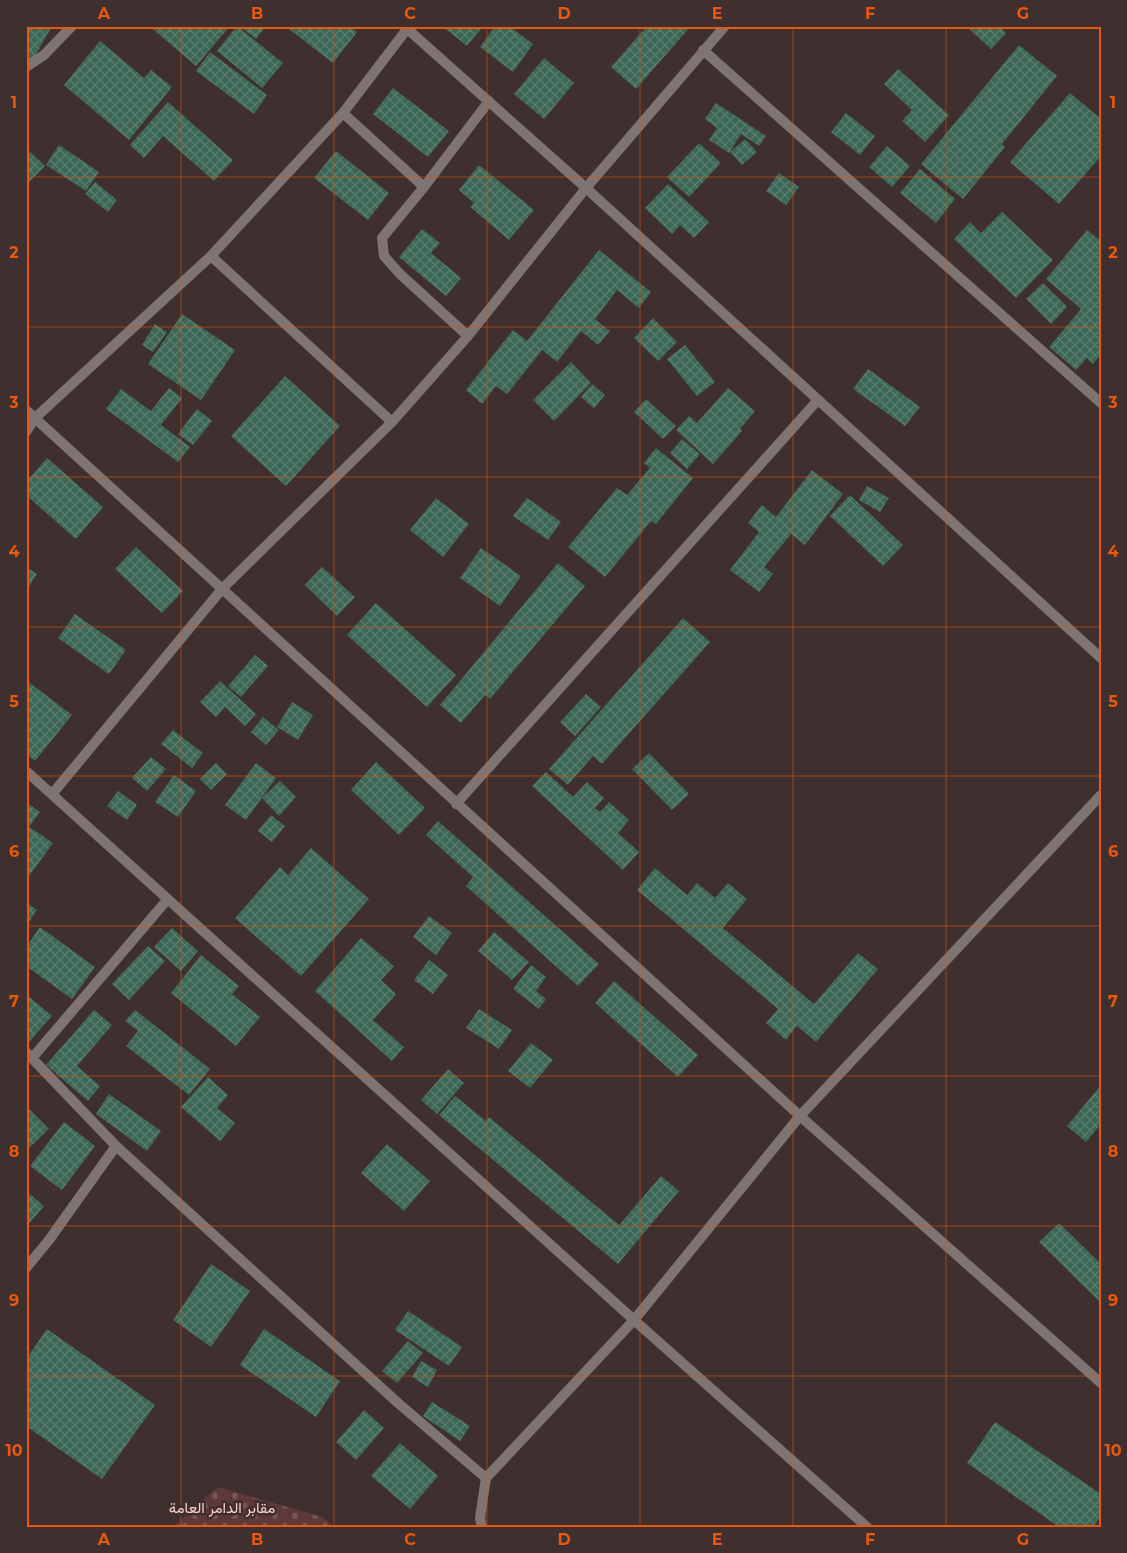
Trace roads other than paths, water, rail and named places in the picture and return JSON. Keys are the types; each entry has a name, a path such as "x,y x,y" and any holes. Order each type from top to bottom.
{"street":[{"path":"26,67 44,55 72,26"},
{"path":"53,793 222,589 392,422 468,336 586,188 725,26"},
{"path":"26,432 34,418 211,256 343,113 405,28 586,188 817,401 1101,658"},
{"path":"703,50 1101,403"},
{"path":"468,336 400,274 384,256 382,238 424,188 488,101"},
{"path":"343,113 424,188"},
{"path":"211,256 392,422"},
{"path":"456,804 817,401"},
{"path":"26,410 800,1116 1101,1383"},
{"path":"26,771 53,793 167,900 634,1320 867,1527"},
{"path":"482,1527 480,1518 486,1478 634,1320 800,1116 1101,794"},
{"path":"167,900 29,1055 116,1146 398,1403 486,1478"},
{"path":"26,1268 49,1240 116,1146"}],"park label":[{"name":"مقابر الدامر العامة","path":"222,1508"}]}
